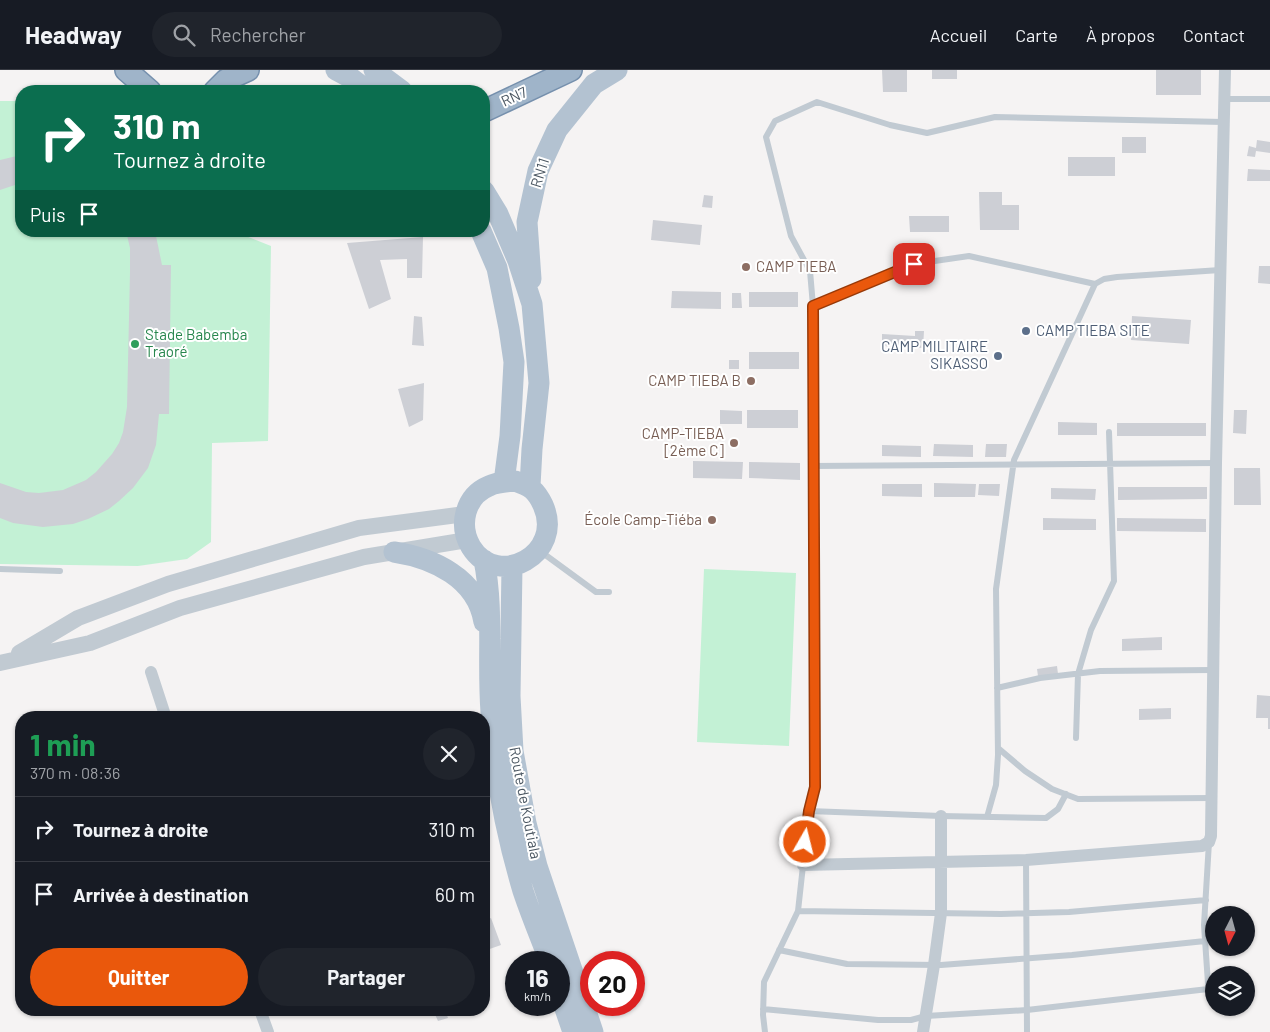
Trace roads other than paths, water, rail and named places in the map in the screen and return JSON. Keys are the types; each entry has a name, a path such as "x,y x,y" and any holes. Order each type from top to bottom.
{"highway":[{"path":"126,70 143,85"},
{"path":"221,85 226,80 248,70"},
{"name":"RN7","path":"490,108 571,70"}],"main road":[{"path":"336,70 360,85"},
{"path":"374,70 394,85"},
{"name":"RN11","path":"530,486 539,383 527,222 538,171 557,130 594,84 617,70"},
{"name":"RN11","path":"490,201 498,214 518,261 532,304"},
{"path":"484,237 497,268 514,362 510,436 504,482"},
{"path":"467,540 464,528 465,514 470,502 478,492 490,485 504,482 515,481 530,486 541,501 547,514 548,528 544,542 539,550 524,562 512,566 497,565 484,560"},
{"name":"Route de Koutiala","path":"467,540 474,552 484,560 489,584 491,713 497,770 508,828 524,891 546,951"},
{"path":"394,552 411,554 434,563 454,575 472,593 484,619 489,673"},
{"name":"Route de Koutiala","path":"512,566 510,696 513,751 526,823 537,866 593,1032"},
{"path":"567,1016 572,1032"}],"street":[{"path":"803,865 1026,860 1202,846 1210,842 1225,70"},
{"path":"4,661 78,618 168,584 359,528 465,514"},
{"path":"4,661 90,643 180,608 318,569 364,557 467,540"},
{"path":"311,542 318,569"},
{"path":"151,672 164,711"},
{"path":"923,1032 941,913 941,816"},
{"path":"262,1016 268,1032"}],"lane":[{"path":"1224,99 1270,99"},
{"path":"765,1032 763,1009 764,982 798,911 809,811 815,787 813,306 810,271 791,236 766,137 775,120 817,102 890,126 927,133 995,117 1223,122"},
{"path":"813,306 914,264 969,256 1095,284"},
{"path":"987,817 996,785 998,748 996,589 1013,464 1080,312 1095,284 1104,279 1117,277 1220,270"},
{"path":"1076,738 1078,674 1091,630 1114,581 1109,432"},
{"path":"813,466 1216,463"},
{"path":"539,550 596,592 609,592"},
{"path":"0,569 60,571"},
{"path":"997,688 1040,678 1100,672 1212,670"},
{"path":"998,748 1024,771 1052,788 1078,799 1212,798"},
{"path":"809,811 1046,818 1058,809 1066,794"},
{"path":"1206,906 1210,842"},
{"path":"1026,860 1027,1032"},
{"path":"798,911 1069,912 1206,900"},
{"path":"779,950 848,964 934,965 1026,959 1205,941"},
{"path":"763,1009 878,1020 911,1020 926,1016 1027,1010 1205,989"}],"place":[{"name":"CAMP TIEBA","path":"746,267"},
{"name":"CAMP TIEBA SITE","path":"1026,331"},
{"name":"Stade Babemba Traoré","path":"135,344"},
{"name":"CAMP MILITAIRE SIKASSO","path":"998,356"},
{"name":"CAMP TIEBA B","path":"751,381"},
{"name":"CAMP-TIEBA [2ème C]","path":"734,443"},
{"name":"École Camp-Tiéba","path":"712,520"}]}
